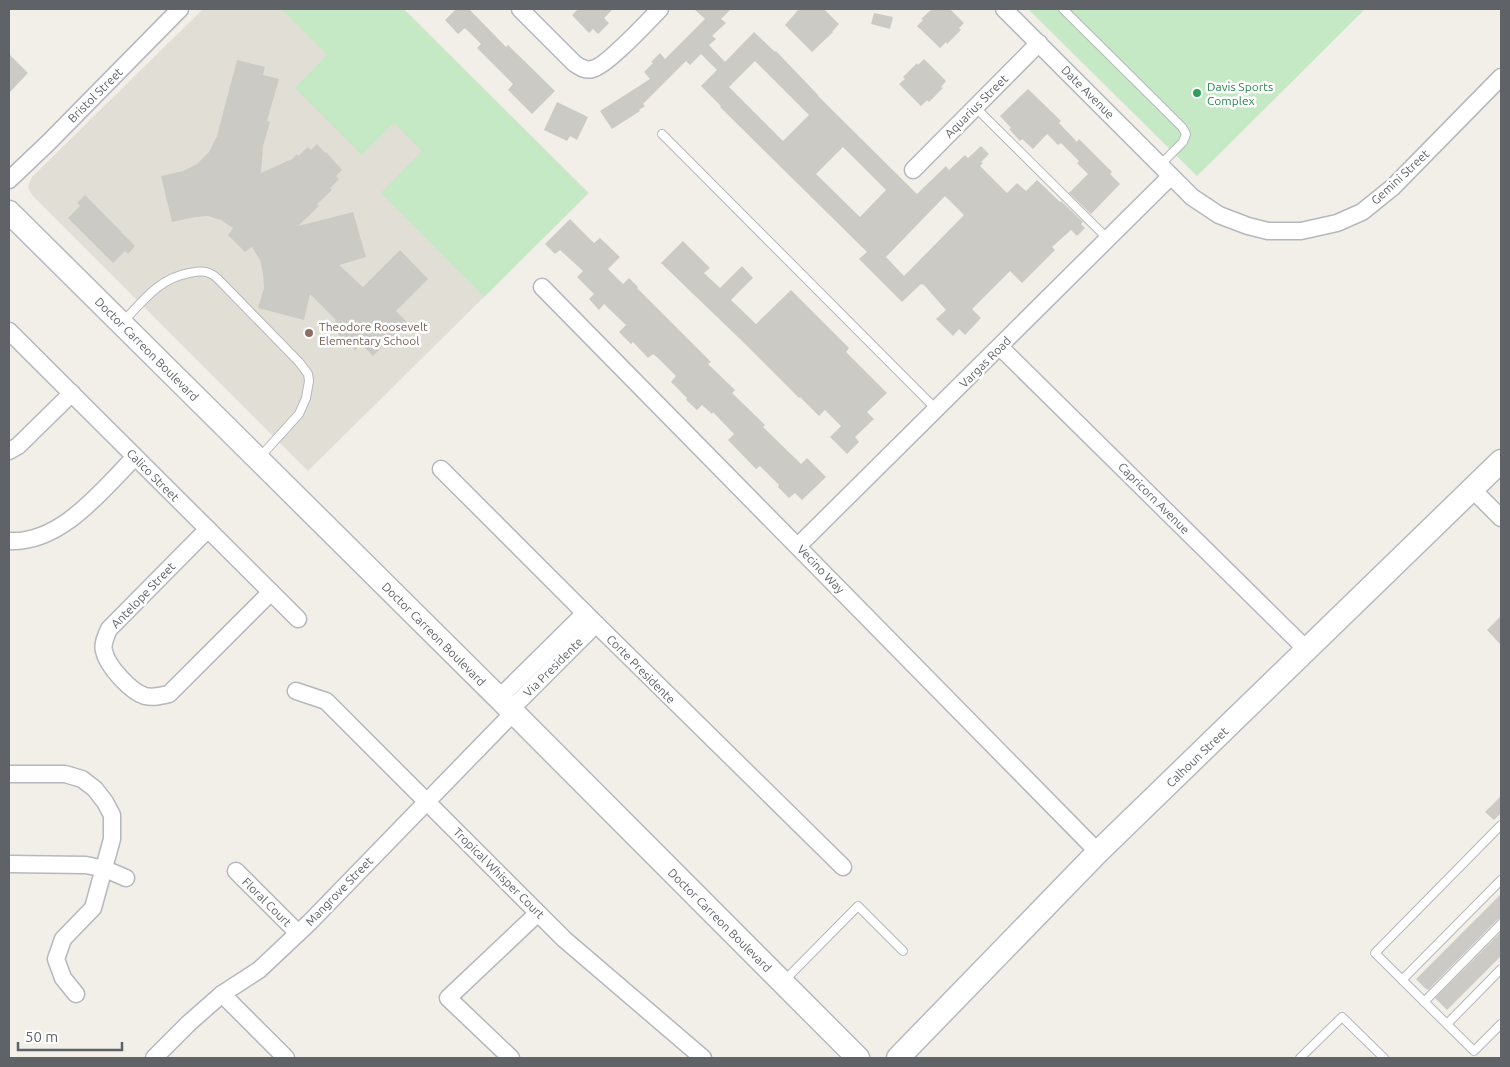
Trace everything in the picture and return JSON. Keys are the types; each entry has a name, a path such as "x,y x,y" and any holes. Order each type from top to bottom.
{"main road":[{"name":"Doctor Carreon Boulevard","path":"9,212 858,1058"},
{"name":"Calhoun Street","path":"898,1058 1098,852 1501,461"}],"street":[{"name":"Bristol Street","path":"9,180 180,9"},
{"path":"520,9 574,63 587,70 604,64 660,9"},
{"name":"Date Avenue","path":"1004,9 1165,170"},
{"name":"Aquarius Street","path":"913,170 1039,43"},
{"name":"Gemini Street","path":"1165,170 1192,197 1219,215 1248,226 1268,231 1300,231 1337,223 1362,212 1393,187 1501,77"},
{"name":"Vargas Road","path":"798,546 1108,240 1165,170"},
{"name":"Vecino Way","path":"542,287 1098,852"},
{"name":"Calico Street","path":"9,331 298,618"},
{"name":"Capricorn Avenue","path":"1000,346 1307,650"},
{"path":"9,451 18,446 72,393"},
{"path":"9,541 33,538 50,532 66,523 80,512 135,456"},
{"name":"Corte Presidente","path":"441,469 842,867"},
{"path":"1473,490 1501,518"},
{"name":"Antelope Street","path":"208,529 109,629 104,640 103,650 109,665 135,691 145,696 156,697 169,694 271,592"},
{"name":"Via Presidente","path":"507,707 590,618"},
{"name":"Tropical Whisper Court","path":"296,691 326,701 564,939 702,1058"},
{"name":"Mangrove Street","path":"154,1058 222,994 259,970 298,933 427,801 507,707"},
{"path":"9,774 65,774 82,779 95,789 112,815 112,839 93,908 62,939 56,959 63,978 76,994"},
{"path":"9,864 86,866 105,869 126,878"},
{"name":"Floral Court","path":"236,871 298,933"},
{"path":"511,1058 448,998 538,913"},
{"path":"222,994 286,1058"}],"lane":[{"path":"1063,9 1182,127 1186,134 1183,142 1165,170"},
{"path":"975,107 1108,240"},
{"path":"662,134 937,410"},
{"path":"121,323 156,287 167,280 181,274 197,272 208,272 218,279 299,362 308,374 306,398 299,414 258,459"},
{"path":"1501,825 1374,953 1474,1052 1501,1024"},
{"path":"1402,980 1501,880"},
{"path":"782,983 858,906 903,951"},
{"path":"1424,1002 1501,924"},
{"path":"1447,1024 1501,970"},
{"path":"1300,1058 1342,1016 1384,1058"}],"shaded area":[{"name":"Theodore Roosevelt Elementary School","path":"203,9 404,9 589,193 308,471 32,195 28,186 32,177"}],"green space":[{"path":"281,9 403,9 588,193 484,297 381,193 422,151 394,123 362,155 295,88 327,55"},
{"name":"Davis Sports Complex","path":"1028,9 1365,9 1197,176"}],"building":[{"path":"456,9 469,9 506,47 508,45 555,91 532,114 508,90 513,84 477,48 481,44 465,28 458,34 445,20"},
{"path":"578,9 613,9 604,18 609,23 598,34 593,29 589,33 572,15"},
{"path":"694,9 731,9 721,19 726,23 712,36 716,39 709,45 725,62 754,32 776,51 818,96 917,194 946,166 949,170 965,155 968,158 981,146 989,154 981,162 983,163 980,166 1007,193 1017,183 1026,191 1037,180 1083,222 1081,224 1085,228 1077,236 1071,230 1052,247 1055,250 1022,283 1010,271 972,309 981,318 965,335 959,329 953,336 936,319 946,310 924,285 921,284 902,302 859,259 867,252 701,86 717,70 701,54 690,65 686,61 643,104 645,106 640,111 612,129 600,111 650,79 644,72 653,63 651,62 660,53 665,59 705,19","holes":["755,61 809,115 783,141 729,87","843,147 886,190 860,217 816,174","945,196 964,215 904,276 886,257"]},
{"path":"799,9 824,9 839,24 812,52 785,25"},
{"path":"932,9 950,9 964,23 959,28 961,30 947,44 946,42 940,48 917,26 923,20 921,19"},
{"path":"874,13 893,17 890,29 871,24"},
{"path":"9,54 28,73 9,93"},
{"path":"924,59 946,81 941,87 943,88 929,102 927,100 921,106 899,84 905,79 903,77 917,63 918,65"},
{"path":"237,60 265,67 263,75 279,79 267,121 270,122 263,146 261,173 292,159 297,154 298,156 308,147 311,150 317,144 342,170 336,176 339,179 330,188 332,190 317,204 319,206 298,226 353,212 366,257 339,265 363,287 400,250 428,279 396,311 407,322 373,356 361,344 355,350 330,327 336,320 310,294 304,320 258,308 264,288 260,260 252,247 245,252 228,235 233,228 221,220 208,216 172,222 161,176 183,171 197,164 209,152 217,136"},
{"path":"1028,89 1061,121 1059,123 1077,142 1079,139 1112,172 1110,174 1120,184 1091,214 1069,193 1088,174 1077,163 1079,161 1061,143 1058,145 1047,134 1033,149 1022,139 1020,141 1000,116"},
{"path":"557,102 588,117 577,140 570,136 567,141 544,130"},
{"path":"85,195 135,246 128,254 125,251 113,263 68,218 80,206 77,203"},
{"path":"570,219 594,243 600,238 620,257 608,269 623,284 629,278 638,287 711,362 708,364 735,390 732,393 765,425 763,427 801,464 807,458 826,477 802,500 795,493 789,498 760,466 756,469 728,440 734,434 713,412 712,414 702,405 697,410 686,400 687,398 671,382 676,376 653,354 648,358 633,342 631,344 619,332 626,325 604,304 599,310 589,299 594,294 577,277 583,271 560,250 555,254 545,244"},
{"path":"683,241 710,268 704,273 720,288 742,266 753,278 731,300 756,324 791,290 849,348 846,352 887,393 867,412 874,419 855,437 859,442 847,454 830,437 841,426 825,410 819,416 799,398 661,263"},
{"path":"1501,616 1501,645 1487,630"},
{"path":"1501,796 1501,813 1494,820 1485,812"},
{"path":"1501,894 1501,918 1428,990 1425,988 1416,979"},
{"path":"1501,932 1501,956 1447,1010 1435,998"}],"place":[{"name":"Davis Sports Complex","path":"1197,93"},
{"name":"Theodore Roosevelt Elementary School","path":"309,333"}]}
